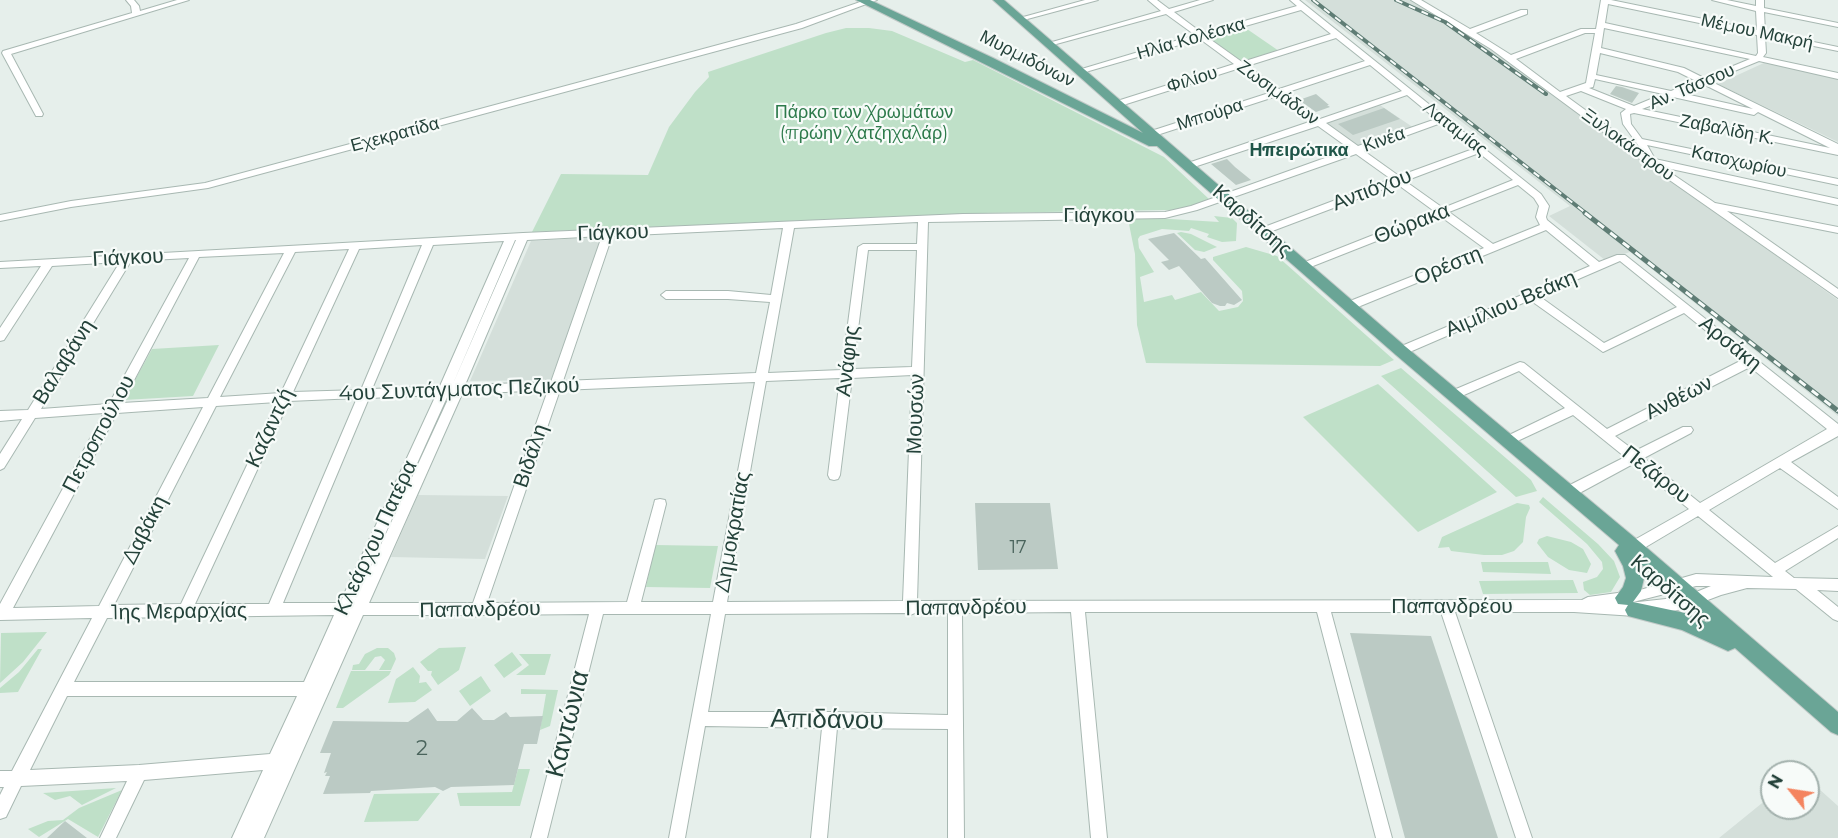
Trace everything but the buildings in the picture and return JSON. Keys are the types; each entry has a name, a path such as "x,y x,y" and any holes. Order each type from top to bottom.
{"main road":[{"name":"Καρδίτσης","path":"998,0 1401,351 1569,492 1629,549"},
{"name":"Μυρμιδόνων","path":"867,1 997,55 1151,134"},
{"name":"Μυρμιδόνων","path":"867,1 1175,155"},
{"name":"Καρδίτσης","path":"1507,441 1521,460 1671,586 1699,604 1838,725"},
{"path":"1629,549 1635,578 1630,604 1685,622 1728,642"},
{"name":"Καρδίτσης","path":"1699,604 1728,642 1838,738"}],"street":[{"path":"130,0 136,14"},
{"path":"39,114 6,53 185,0"},
{"path":"1020,19 1073,2 1094,0"},
{"name":"Ζωσιμάδων","path":"1152,0 1491,248"},
{"path":"1048,44 1209,0"},
{"name":"Λαταμίας","path":"1294,0 1542,199 1544,206 1541,218 1547,226"},
{"name":"Ξυλοκάστρου","path":"1415,0 1471,32 1838,294"},
{"path":"1559,95 1584,89 1590,85 1605,0"},
{"name":"Μέμου Μακρή","path":"1605,0 1838,49"},
{"path":"1716,0 1760,4 1838,25"},
{"name":"Εχεκρατίδα","path":"0,218 71,204 205,186 785,29 867,1"},
{"name":"Αν. Τάσσου","path":"1652,162 1624,117 1626,112 1635,111 1672,93 1758,59 1762,55 1760,4"},
{"name":"Ηλία Κολέσκα","path":"1082,73 1304,8"},
{"path":"1471,32 1524,12"},
{"path":"1509,59 1584,31 1601,28 1838,76"},
{"name":"Φιλίου","path":"1117,104 1336,35"},
{"path":"1597,50 1675,68 1838,150"},
{"name":"Μπούρα","path":"1151,134 1371,62"},
{"path":"1592,75 1773,116"},
{"name":"Ζαβαλίδη Κ.","path":"1584,89 1635,111 1838,150"},
{"path":"1188,166 1409,92"},
{"name":"Κινέα","path":"1224,197 1444,119"},
{"name":"Κατοχωρίου","path":"1640,141 1838,182"},
{"name":"Αντιόχου","path":"1263,231 1481,149"},
{"path":"1652,162 1838,202"},
{"name":"Θώρακα","path":"1304,266 1520,181"},
{"name":"Γιάγκου","path":"0,265 429,241 923,219 1165,215 1224,197"},
{"path":"1712,205 1838,230"},
{"name":"Μουσών","path":"910,609 923,219"},
{"name":"Δημοκρατίας","path":"677,838 789,225"},
{"path":"1547,226 1598,267"},
{"name":"Ορέστη","path":"1349,306 1547,226"},
{"name":"Βιδάλη","path":"477,611 608,234"},
{"name":"Κλεάρχου Πατέρα","path":"256,838 358,611 517,237"},
{"path":"273,611 429,241"},
{"name":"Καζαντζή","path":"185,610 356,245"},
{"name":"Ανάφης","path":"834,475 863,247 922,247"},
{"name":"Δαβάκη","path":"0,811 291,249"},
{"name":"Πετροπούλου","path":"1,614 196,254"},
{"name":"Αιμίλιου Βεάκη","path":"1401,351 1621,257"},
{"name":"Αρσάκη","path":"1621,257 1837,430"},
{"name":"Βαλαβάνη","path":"0,465 128,258"},
{"path":"0,337 48,262"},
{"path":"666,295 728,295 776,299"},
{"path":"1531,296 1603,348 1685,308"},
{"name":"Ανθέων","path":"1606,435 1751,361"},
{"name":"Πεζάρου","path":"1453,395 1520,366 1775,570 1838,615"},
{"name":"4ου Συντάγματος Πεζικού","path":"0,416 284,397 918,370"},
{"name":"Κλεάρχου Πατέρα","path":"240,838 343,611 451,389"},
{"path":"1507,441 1574,409"},
{"path":"1569,492 1687,430"},
{"path":"1629,549 1701,510 1837,430"},
{"path":"1781,462 1838,504"},
{"path":"632,609 660,504"},
{"path":"1775,570 1838,531"},
{"path":"1630,604 1671,586 1696,580 1717,579 1744,584 1838,585"},
{"path":"1630,604 1699,604 1720,589 1744,584"},
{"name":"Παπανδρέου","path":"358,611 1630,604"},
{"path":"1446,606 1524,838"},
{"path":"1078,607 1099,838"},
{"path":"1323,607 1384,838"},
{"name":"Καντώνια","path":"539,838 597,609"},
{"path":"955,609 956,838"},
{"name":"1ης Μεραρχίας","path":"1,614 185,610 358,611"},
{"path":"63,689 308,689"},
{"name":"Απιδάνου","path":"699,719 955,722"},
{"path":"819,838 830,719"},
{"path":"0,779 139,773 275,761"},
{"path":"108,838 139,773"}],"shaded area":[{"path":"1305,0 1411,0 1475,38 1838,300 1838,416 1630,252 1605,260 1549,216 1570,206"},
{"path":"1766,62 1838,78 1838,142 1718,84"},
{"path":"1380,105 1414,128 1357,148 1324,124"},
{"path":"602,237 551,380 470,381 531,241"},
{"path":"418,495 508,496 485,559 391,557"},
{"path":"1820,790 1838,806 1838,838 1719,838 1760,805 1760,820 1820,820"}],"green space":[{"name":"Πάρκο των Χρωμάτων (πρώην Χατζηχαλάρ)","path":"846,28 892,31 965,62 973,60 1164,157 1209,199 1188,208 1171,210 980,213 532,232 561,174 648,175 669,127 709,77 708,72"},
{"path":"1247,29 1279,51 1242,63 1211,40"},
{"path":"1214,216 1232,218 1237,223 1236,241 1222,242 1207,237 1209,234 1191,228 1189,231 1162,229 1140,236 1139,248 1154,272 1140,277 1144,302 1172,295 1175,300 1201,292 1219,311 1238,307 1243,301 1242,291 1213,260 1213,257 1246,247 1277,256 1394,360 1380,366 1146,363 1137,325 1135,254 1128,219 1154,218 1219,222"},
{"path":"1177,233 1191,234 1217,247 1204,252 1195,250"},
{"path":"219,345 193,396 124,400 152,349"},
{"path":"1401,368 1531,480 1537,491 1516,497 1381,376"},
{"path":"1378,384 1497,492 1418,532 1303,417"},
{"path":"1543,497 1598,544 1614,561 1620,577 1611,592 1590,595 1584,590 1583,582 1597,577 1603,569 1602,562 1587,544 1539,502"},
{"path":"1517,503 1529,505 1530,508 1526,517 1523,542 1514,551 1502,555 1484,555 1451,551 1449,547 1438,548 1442,537"},
{"path":"1547,536 1571,542 1583,549 1591,564 1587,573 1569,570 1548,557 1537,543 1539,539"},
{"path":"655,545 718,546 710,588 646,587"},
{"path":"1481,562 1548,562 1551,574 1483,572"},
{"path":"1573,580 1578,593 1483,594 1479,581"},
{"path":"47,632 23,662 0,683 1,633"},
{"path":"466,647 459,670 438,685 431,675 432,671 428,671 420,662 439,648"},
{"path":"377,648 388,648 394,653 396,659 391,670 379,670 385,660 381,656 375,657 365,670 352,670 353,665 359,664 365,654"},
{"path":"38,649 42,649 18,692 0,693 0,688 19,672"},
{"path":"512,652 522,665 504,678 494,665"},
{"path":"519,654 551,654 545,675 516,675 529,665"},
{"path":"413,667 420,676 419,683 426,682 432,690 415,702 388,703 396,679"},
{"path":"351,671 391,671 389,675 343,708 336,708"},
{"path":"481,676 491,691 470,706 459,691"},
{"path":"521,689 558,690 550,726 540,730 546,694 521,694"},
{"path":"518,769 530,769 520,806 460,806 457,793 512,792"},
{"path":"116,788 82,805 70,796 55,800 43,793"},
{"path":"122,790 98,837 68,819 39,837 28,829 48,821 63,820 79,808"},
{"path":"440,793 418,821 364,822 374,794"}],"railway":[{"path":"1313,0 1587,214"},
{"path":"1396,0 1445,22 1546,94"},
{"path":"1585,213 1838,411"}],"district":[{"name":"Ηπειρώτικα","path":"1299,151"}]}
